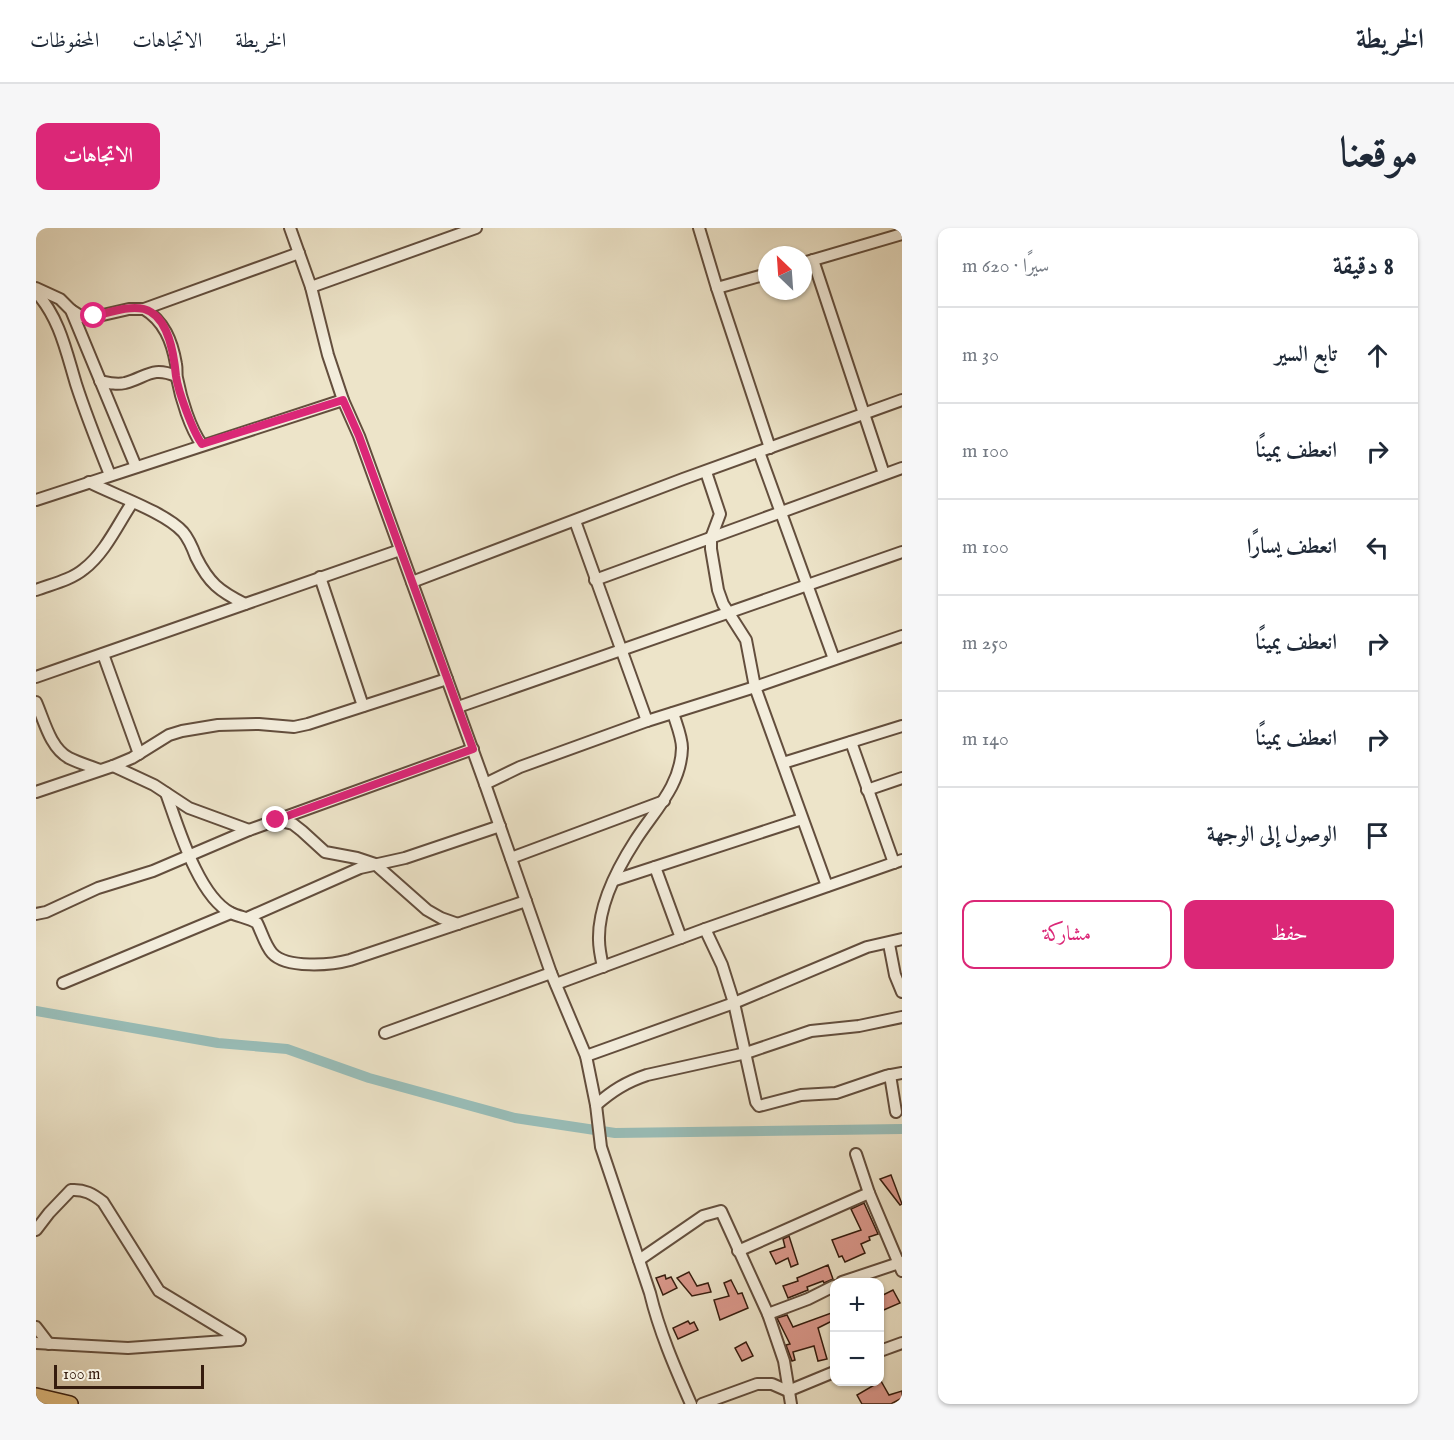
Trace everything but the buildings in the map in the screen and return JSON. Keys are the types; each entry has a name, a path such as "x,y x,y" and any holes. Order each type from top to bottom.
{"highway":[{"path":"36,1396 69,1404"}],"street":[{"path":"290,228 343,400 359,436 458,707 551,973 586,1056 596,1105 601,1147 655,1315 692,1404"},
{"path":"310,287 476,228"},
{"path":"699,228 770,448"},
{"path":"812,261 902,234"},
{"path":"37,294 60,299 82,317 129,309 144,309 299,253"},
{"path":"812,273 884,474"},
{"path":"717,288 758,276"},
{"path":"37,294 60,330 83,404 110,475"},
{"path":"144,309 162,324 170,342 176,363 176,376 191,424 202,444"},
{"path":"71,310 136,467"},
{"path":"100,381 113,384 125,383 153,371 176,376"},
{"path":"36,500 202,444 343,400"},
{"path":"412,582 902,400"},
{"path":"759,452 834,659"},
{"path":"595,580 902,468"},
{"path":"706,472 720,514 711,538 714,576 723,604 746,640 755,687 827,886"},
{"path":"89,482 176,525 185,534 206,576 222,593 245,604"},
{"path":"36,590 74,576 86,568 98,555 132,503"},
{"path":"575,521 647,721"},
{"path":"36,677 400,550"},
{"path":"458,707 902,552"},
{"path":"320,577 363,706"},
{"path":"485,784 520,767 647,721 755,687 902,636"},
{"path":"103,654 139,754"},
{"path":"36,792 113,766 139,754 169,735 218,725 259,724 294,727 447,679"},
{"path":"36,702 52,741 59,750 67,758 100,770"},
{"path":"603,967 598,939 602,909 634,842 669,793 678,770 682,746 673,713"},
{"path":"783,763 902,726"},
{"path":"556,984 898,861 867,790 851,742"},
{"path":"36,914 46,912 98,888 153,872 249,830 473,749"},
{"path":"113,766 139,777 189,808 249,830"},
{"path":"867,790 902,778"},
{"path":"166,793 189,857 209,892 231,913 257,923 273,954 283,960 327,965 371,955 526,901"},
{"path":"511,858 664,801"},
{"path":"615,880 802,819"},
{"path":"276,820 293,824 325,852 375,864 427,910 458,924"},
{"path":"248,918 342,875 375,864 405,858 500,826"},
{"path":"655,867 681,938"},
{"path":"63,983 231,913"},
{"path":"705,929 722,966 734,1003 756,1102 759,1106 801,1095 836,1093 902,1073"},
{"path":"889,944 902,934"},
{"path":"586,1056 734,1003 867,947 889,944 902,939"},
{"path":"889,944 895,975 902,992"},
{"path":"385,1033 551,973"},
{"path":"596,1105 612,1091 632,1080 746,1053 811,1031 860,1026 902,1017"},
{"path":"890,1075 896,1112"},
{"path":"856,1154 869,1193 901,1265 856,1278"},
{"path":"36,1230 48,1213 71,1190 80,1189 94,1195 103,1202 159,1291 240,1340 128,1348 36,1343"},
{"path":"738,1251 869,1193"},
{"path":"639,1260 703,1216 721,1211 768,1314 784,1361 791,1404"},
{"path":"768,1314 830,1288"},
{"path":"36,1327 49,1344"},
{"path":"884,1349 902,1343"},
{"path":"702,1404 758,1384 772,1384 788,1391 830,1374"}],"waterway":[{"path":"36,1011 218,1043 287,1049 369,1078 515,1118 615,1133 902,1129"}],"route":[{"path":"94,316 129,309 144,309 162,324 170,342 176,363 176,376 191,424 202,444 343,400 359,436 473,749 276,820"}]}
